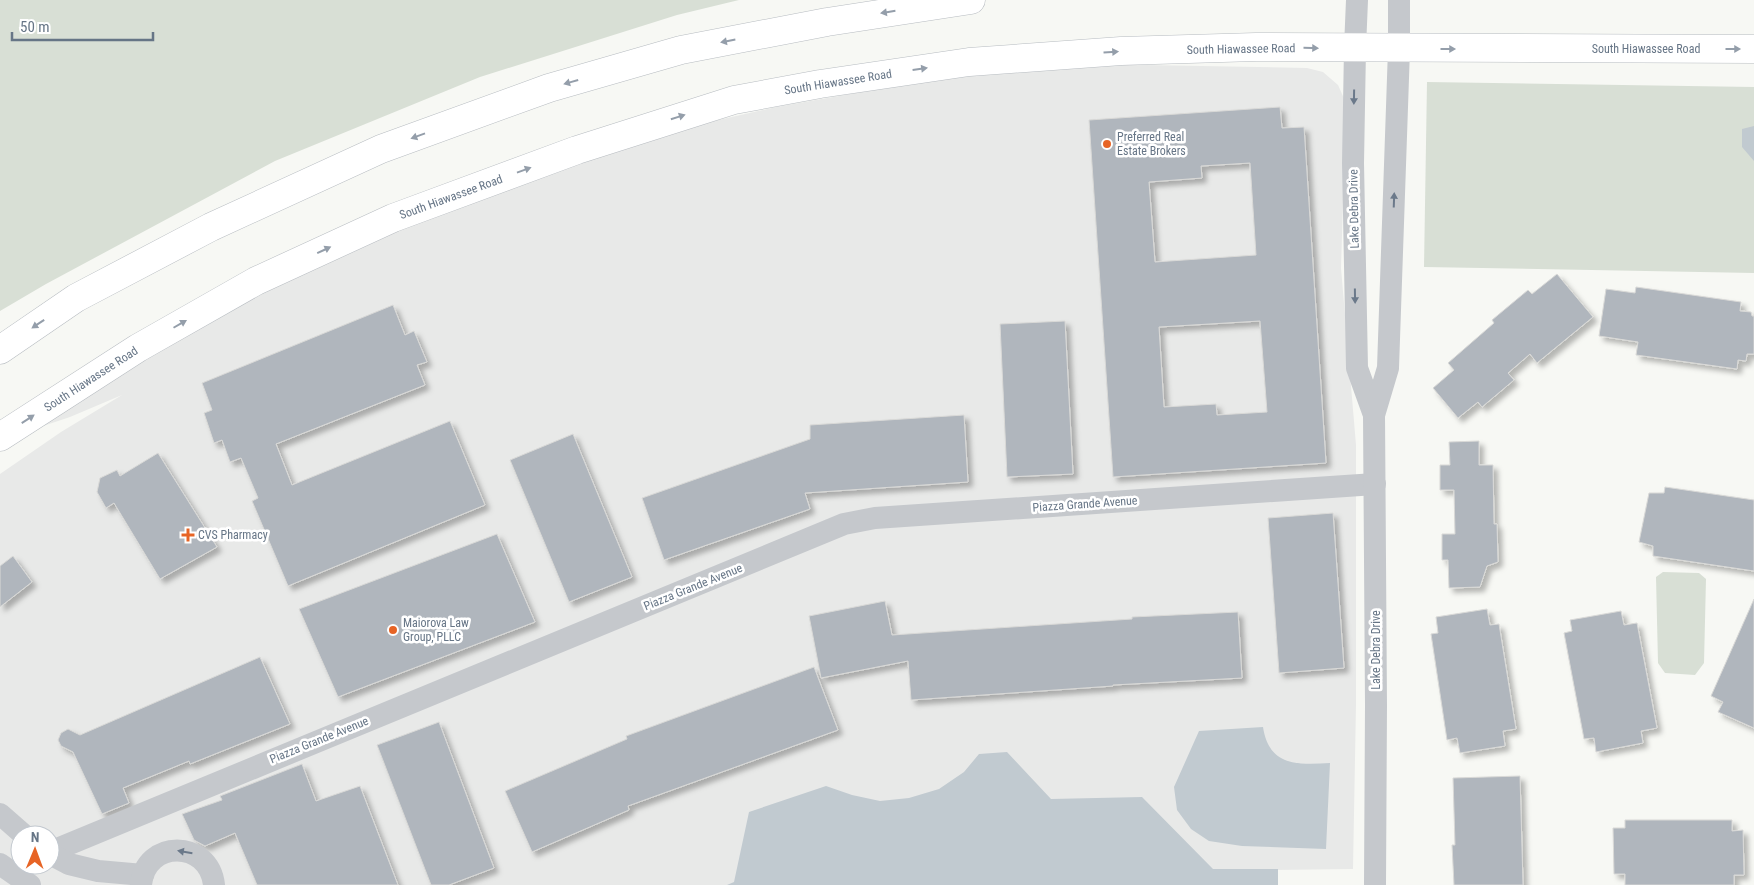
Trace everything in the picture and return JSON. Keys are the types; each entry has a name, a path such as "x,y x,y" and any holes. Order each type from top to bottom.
{"street":[{"path":"0,350 76,298 211,227 381,149 549,88 681,50 827,22 971,0"},
{"name":"Lake Debra Drive","path":"1358,0 1355,48 1353,163 1357,368 1374,415"},
{"name":"Lake Debra Drive","path":"1375,885 1374,415 1388,368 1399,0"},
{"name":"South Hiawassee Road","path":"0,437 138,348 266,276 402,215 577,150 734,100 820,84 969,62 1130,51 1256,47 1754,49"},
{"path":"1354,248 1392,249"},
{"name":"Piazza Grande Avenue","path":"60,849 844,524 875,518 1375,484"},
{"path":"0,814 13,825"},
{"path":"89,836 88,859 98,870"},
{"path":"60,859 69,864 142,880 150,863 157,856 166,852 182,850 194,854 208,866 213,876 214,885"},
{"path":"0,864 30,885"}],"shaded area":[{"path":"0,0 739,0 677,15 480,77 275,161 46,284 0,311"},
{"path":"1089,64 1307,68 1323,72 1338,85 1346,103 1341,268 1356,445 1356,704 1353,869 1275,870 1213,885 0,885 0,474 61,432 122,395 70,417 25,432 249,293 500,187 705,123 776,107 953,76"},
{"path":"1427,82 1754,87 1754,273 1424,267"},
{"path":"1754,126 1754,161 1742,147 1742,129"},
{"path":"1663,572 1699,573 1706,579 1704,663 1695,675 1665,673 1658,663 1656,577"},
{"path":"1263,727 1266,740 1278,756 1296,763 1330,763 1326,849 1242,846 1209,841 1191,829 1177,810 1174,787 1199,731"},
{"path":"1007,752 1051,799 1142,797 1213,869 1278,869 1278,885 727,885 734,882 749,812 826,786 852,795 880,801 909,798 939,789 964,772 979,754"}],"building":[{"path":"1280,107 1282,128 1304,127 1326,463 1113,477 1089,120","holes":["1250,163 1256,255 1155,262 1149,182 1202,178 1201,166","1260,321 1267,412 1217,415 1216,404 1164,407 1159,327"]},
{"path":"1557,274 1593,317 1537,363 1530,354 1508,373 1514,380 1482,407 1478,402 1458,418 1433,388 1454,370 1448,363 1494,323 1492,320 1528,290 1532,294"},
{"path":"1636,287 1741,302 1740,311 1751,312 1752,316 1754,316 1754,354 1747,354 1746,361 1738,360 1737,369 1636,355 1638,342 1599,336 1606,289 1635,293"},
{"path":"393,305 405,335 414,331 427,362 417,365 425,385 276,444 292,485 450,421 485,505 288,586 252,501 258,498 241,458 230,462 222,440 214,443 204,413 212,410 202,383"},
{"path":"1065,321 1073,474 1007,477 1000,324"},
{"path":"964,415 968,482 805,493 810,509 664,560 642,498 810,439 810,425"},
{"path":"573,434 632,577 569,602 510,460"},
{"path":"1479,441 1479,465 1493,465 1494,524 1497,524 1498,562 1487,566 1480,587 1449,588 1448,560 1442,560 1442,534 1455,534 1454,490 1440,490 1440,465 1450,465 1449,442"},
{"path":"158,453 217,547 160,579 114,503 106,508 97,492 100,478 117,470 120,476"},
{"path":"1665,487 1754,500 1754,571 1653,556 1653,546 1639,542 1649,493 1664,493"},
{"path":"1333,513 1344,668 1279,673 1268,518"},
{"path":"497,534 535,622 338,697 299,609"},
{"path":"13,556 32,582 0,607 0,566"},
{"path":"1754,599 1754,728 1718,712 1723,702 1711,696"},
{"path":"885,601 892,635 1132,619 1132,617 1238,612 1242,678 1113,685 911,700 908,661 821,678 809,616"},
{"path":"1487,609 1490,625 1499,624 1516,729 1503,731 1505,746 1460,753 1457,738 1447,740 1431,634 1438,633 1436,617"},
{"path":"1621,611 1624,625 1637,623 1657,728 1641,731 1643,743 1596,752 1594,738 1584,739 1564,633 1572,631 1570,620"},
{"path":"260,657 290,724 190,764 189,761 123,788 129,803 102,814 73,752 61,746 58,740 61,733 68,729 80,735"},
{"path":"814,667 838,730 628,806 629,810 532,852 505,791 627,739 626,736"},
{"path":"439,722 494,868 449,885 431,885 377,745"},
{"path":"302,764 316,801 360,786 398,885 257,885 235,833 205,846 194,840 182,814 222,800 220,796"},
{"path":"1520,776 1523,885 1454,885 1452,845 1455,845 1453,778"},
{"path":"1625,820 1732,820 1732,831 1743,830 1744,875 1734,875 1734,885 1625,885 1625,874 1614,874 1613,828 1625,828"}],"place":[{"name":"Preferred Real Estate Brokers","path":"1107,144"},
{"name":"CVS Pharmacy","path":"188,535"},
{"name":"Maiorova Law Group, PLLC","path":"393,630"}]}
